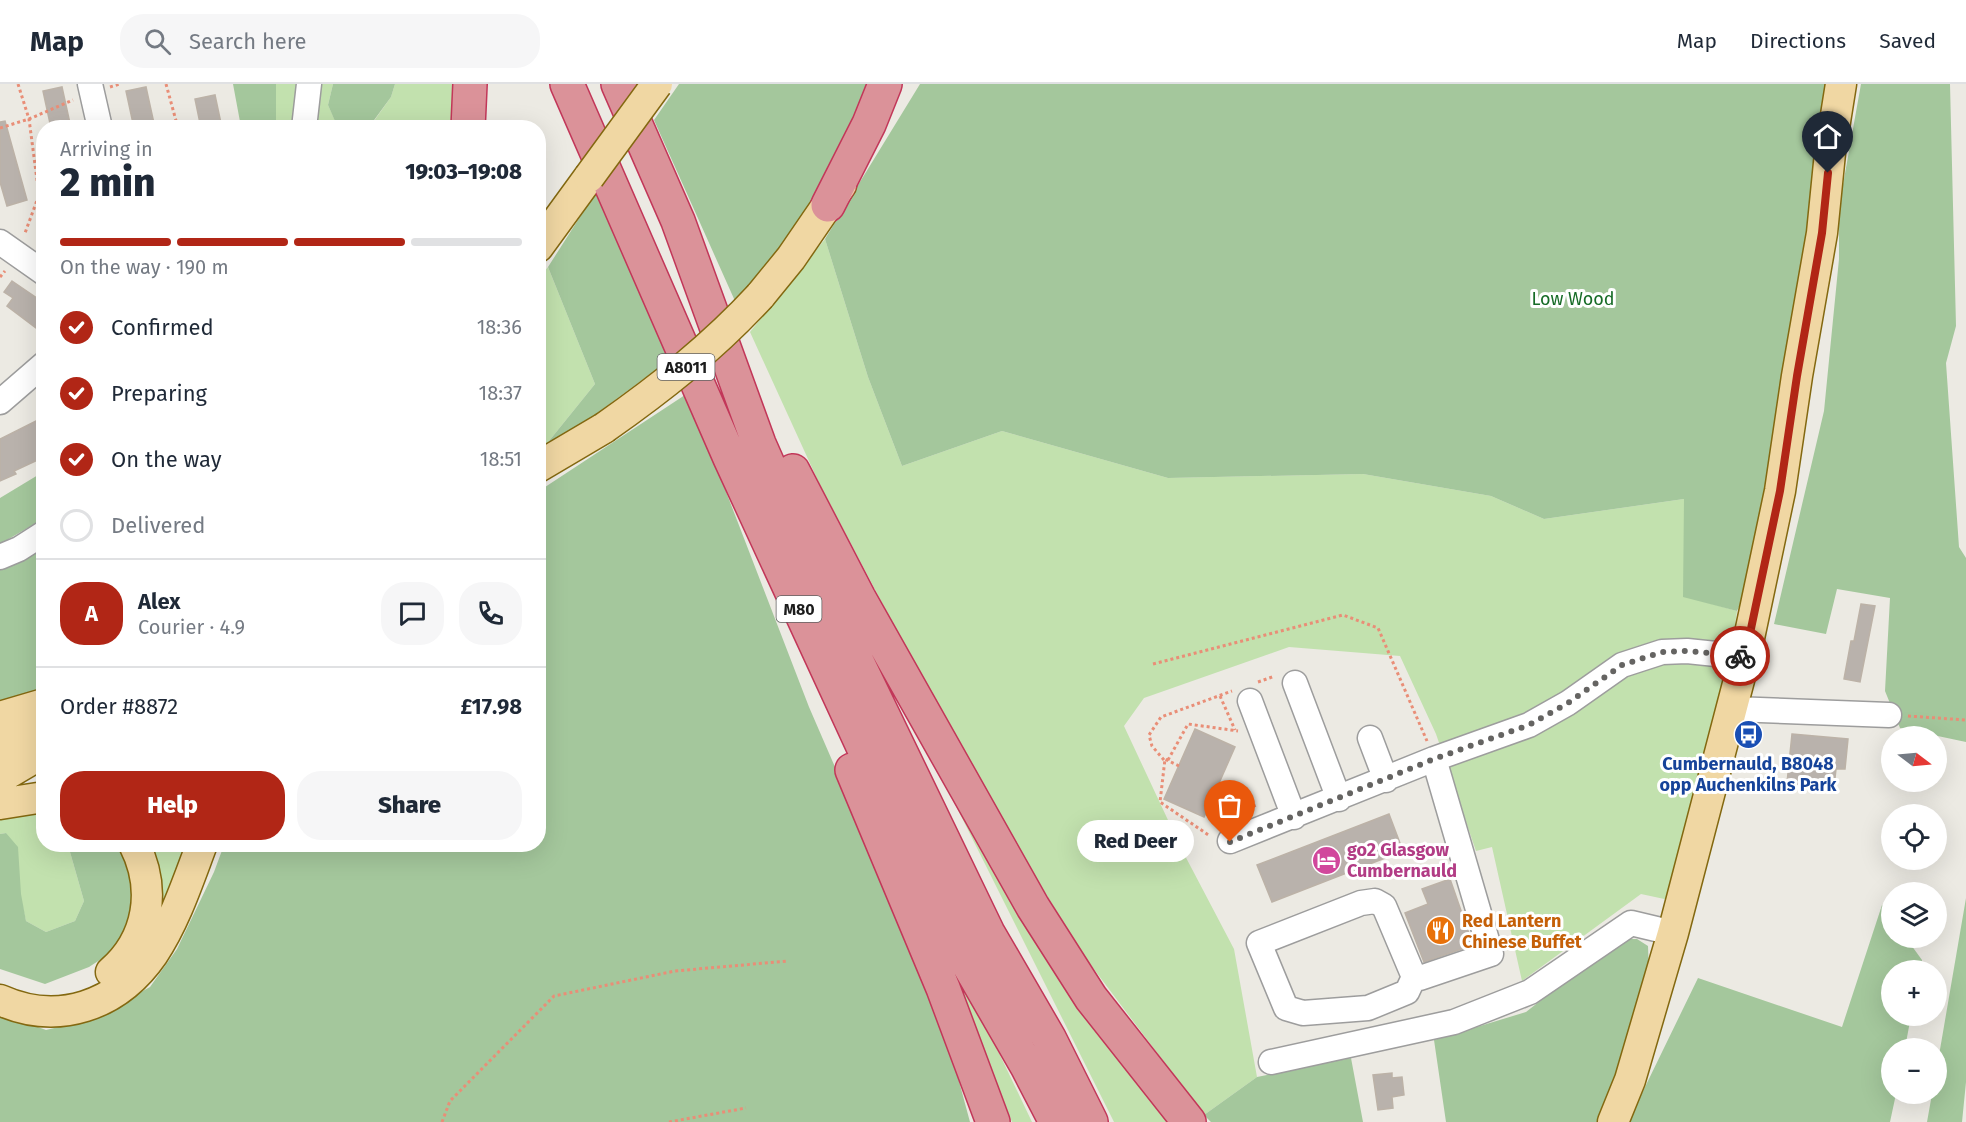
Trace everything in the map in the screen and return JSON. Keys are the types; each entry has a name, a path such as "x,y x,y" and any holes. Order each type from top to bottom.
{"highway":[{"path":"468,120 470,84"},
{"name":"M80","path":"567,84 729,459 870,762 962,954 1027,1066 1056,1122"},
{"name":"M80","path":"618,84 678,221 759,444 834,614 988,933 1049,1038 1091,1122"},
{"path":"828,205 869,124 885,84"},
{"path":"678,221 780,445 859,598 951,765 1033,907 1091,998 1189,1122"},
{"path":"729,459 872,822 943,988 993,1122"}],"main road":[{"path":"546,236 657,84"},
{"path":"828,205 902,84"},
{"path":"1613,1122 1630,1080 1673,933 1745,657 1780,491 1822,233 1830,153 1841,84"},
{"name":"A8011","path":"546,462 604,428 679,373 760,296 791,258 828,205"},
{"path":"0,717 36,707"},
{"path":"0,746 36,725"},
{"path":"0,778 36,757"},
{"path":"0,804 36,798"},
{"path":"0,983 30,992 65,992 96,982 118,965 136,941 147,909 147,882 137,852"},
{"path":"0,1000 39,1012 70,1010 92,1004 128,982 152,954 162,937 175,912 199,852"}],"street":[{"path":"305,120 309,84"},
{"path":"91,88 98,120"},
{"path":"8,248 36,267"},
{"path":"0,402 36,371"},
{"path":"0,557 36,538"},
{"path":"1230,842 1434,759 1529,725 1568,703 1622,665 1662,652 1687,651 1745,657"},
{"path":"1295,683 1339,799"},
{"path":"1247,692 1294,817"},
{"path":"1733,709 1889,715"},
{"path":"1370,738 1386,780"},
{"path":"1417,977 1384,906 1375,901 1361,903 1259,943 1286,1008 1303,1012 1368,1008 1407,992 1417,977 1491,954 1434,759"},
{"path":"1271,1062 1454,1022 1530,992 1631,923 1673,933"}],"path":[{"path":"18,84 29,119 36,172"},
{"path":"0,128 29,119 91,88 120,84"},
{"path":"166,84 176,120"},
{"path":"0,278 8,248 36,200"},
{"path":"1154,664 1343,615 1378,628 1434,759"},
{"path":"1179,766 1166,760 1152,746 1149,735 1161,717 1220,696 1247,692 1292,670 1295,683"},
{"path":"1220,696 1235,730"},
{"path":"1889,715 1966,720"},
{"path":"1230,842 1222,844 1160,802 1166,760 1188,724 1263,736"},
{"path":"1214,795 1229,807 1252,800 1264,828"},
{"path":"442,1122 450,1101 554,996 675,971 788,962"},
{"path":"669,1122 746,1108"}],"green space":[{"path":"233,84 276,84 276,120 240,120"},
{"path":"276,84 297,84 292,120 276,120"},
{"path":"320,84 333,84 328,105 335,120 316,120"},
{"path":"333,84 395,84 391,97 374,120 335,120 328,105"},
{"path":"395,84 461,84 457,120 375,120 391,97"},
{"path":"679,84 871,84 820,199 758,279 735,301 654,120"},
{"name":"Low Wood","path":"920,84 1829,84 1819,138 1769,503 1746,592 1737,611 1683,597 1684,499 1544,519 1491,496 1363,474 1168,478 1002,431 902,466 868,377 825,239"},
{"path":"1861,84 1950,84 1956,326 1946,363 1959,547 1966,558 1966,742 1947,738 1947,726 1899,726 1885,691 1890,598 1837,589 1826,634 1774,624 1824,411 1839,259 1839,207"},
{"path":"601,184 672,358 554,445 549,441 595,384 548,267"},
{"path":"825,239 868,377 902,466 1002,431 1168,478 1363,474 1491,496 1544,519 1684,499 1684,596 1737,611 1729,665 1669,900 1641,894 1522,981 1492,847 1476,851 1436,734 1400,656 1289,647 1144,698 1124,726 1182,850 1234,949 1257,1077 1204,1115 1084,956 970,770 819,483 750,332"},
{"path":"548,267 595,384 549,441 554,445 546,450 546,269"},
{"path":"688,393 809,707 939,1007 970,1122 0,1122 0,1013 46,1030 92,1019 150,987 177,949 221,852 546,852 546,486"},
{"path":"36,476 36,523 0,544 0,498"},
{"path":"36,547 36,697 0,720 0,567"},
{"path":"929,752 1177,1122 1114,1122"},
{"path":"36,810 36,852 70,852 84,901 75,921 46,932 26,921 6,833 0,834 0,815"},
{"path":"6,833 18,847 21,894 26,921 46,932 75,921 84,901 70,852 121,852 132,885 134,918 115,950 89,967 45,984 0,969 0,834"},
{"path":"150,852 195,852 159,920 161,881"},
{"path":"1966,898 1966,1082 1962,1122 1927,1122 1930,1104 1947,1104 1947,1038 1942,1038 1944,1026 1947,1026 1947,1009"},
{"path":"1881,908 1881,948 1913,948 1922,960 1881,960 1881,1026 1909,1026 1907,1038 1881,1038 1881,1104 1894,1104 1890,1122 1628,1122 1698,978 1842,1027"},
{"path":"1628,939 1637,939 1648,946 1649,972 1624,1068 1598,1122 1446,1122 1434,1040 1526,1012 1601,953"},
{"path":"952,955 1032,1122 1012,1122 947,958"},
{"path":"1351,1058 1363,1122 1211,1122 1204,1115 1257,1077"}],"building":[{"path":"62,87 69,120 49,120 43,91"},
{"path":"146,87 153,120 132,120 126,91"},
{"path":"215,95 220,120 199,120 195,99"},
{"path":"5,121 27,200 7,206 0,182 0,122"},
{"path":"12,281 36,298 36,328 7,306 13,298 4,292"},
{"path":"36,421 36,461 14,471 16,474 0,481 0,439"},
{"path":"1861,604 1875,606 1860,682 1844,679"},
{"path":"1195,729 1235,747 1204,817 1164,799"},
{"path":"1792,734 1848,739 1845,769 1836,769 1834,787 1787,783"},
{"name":"go2 Glasgow Cumbernauld","path":"1389,814 1403,851 1272,902 1257,865"},
{"name":"Red Lantern Chinese Buffet","path":"1450,879 1473,945 1424,962 1405,913 1428,904 1422,889"},
{"path":"1392,1073 1392,1078 1402,1077 1404,1095 1392,1097 1393,1108 1378,1110 1373,1075"}],"way so far":[{"path":"1230,842 1434,759 1529,725 1568,703 1622,665 1662,652 1687,651 1740,656"}],"place":[{"name":"Cumbernauld, B8048 opp Auchenkilns Park","path":"1748,735"},
{"name":"Red Deer","path":"1230,842"},
{"name":"go2 Glasgow Cumbernauld","path":"1326,860"},
{"name":"Red Lantern Chinese Buffet","path":"1441,931"}],"route":[{"path":"1740,656 1745,657 1780,491 1822,233 1828,173"}]}
